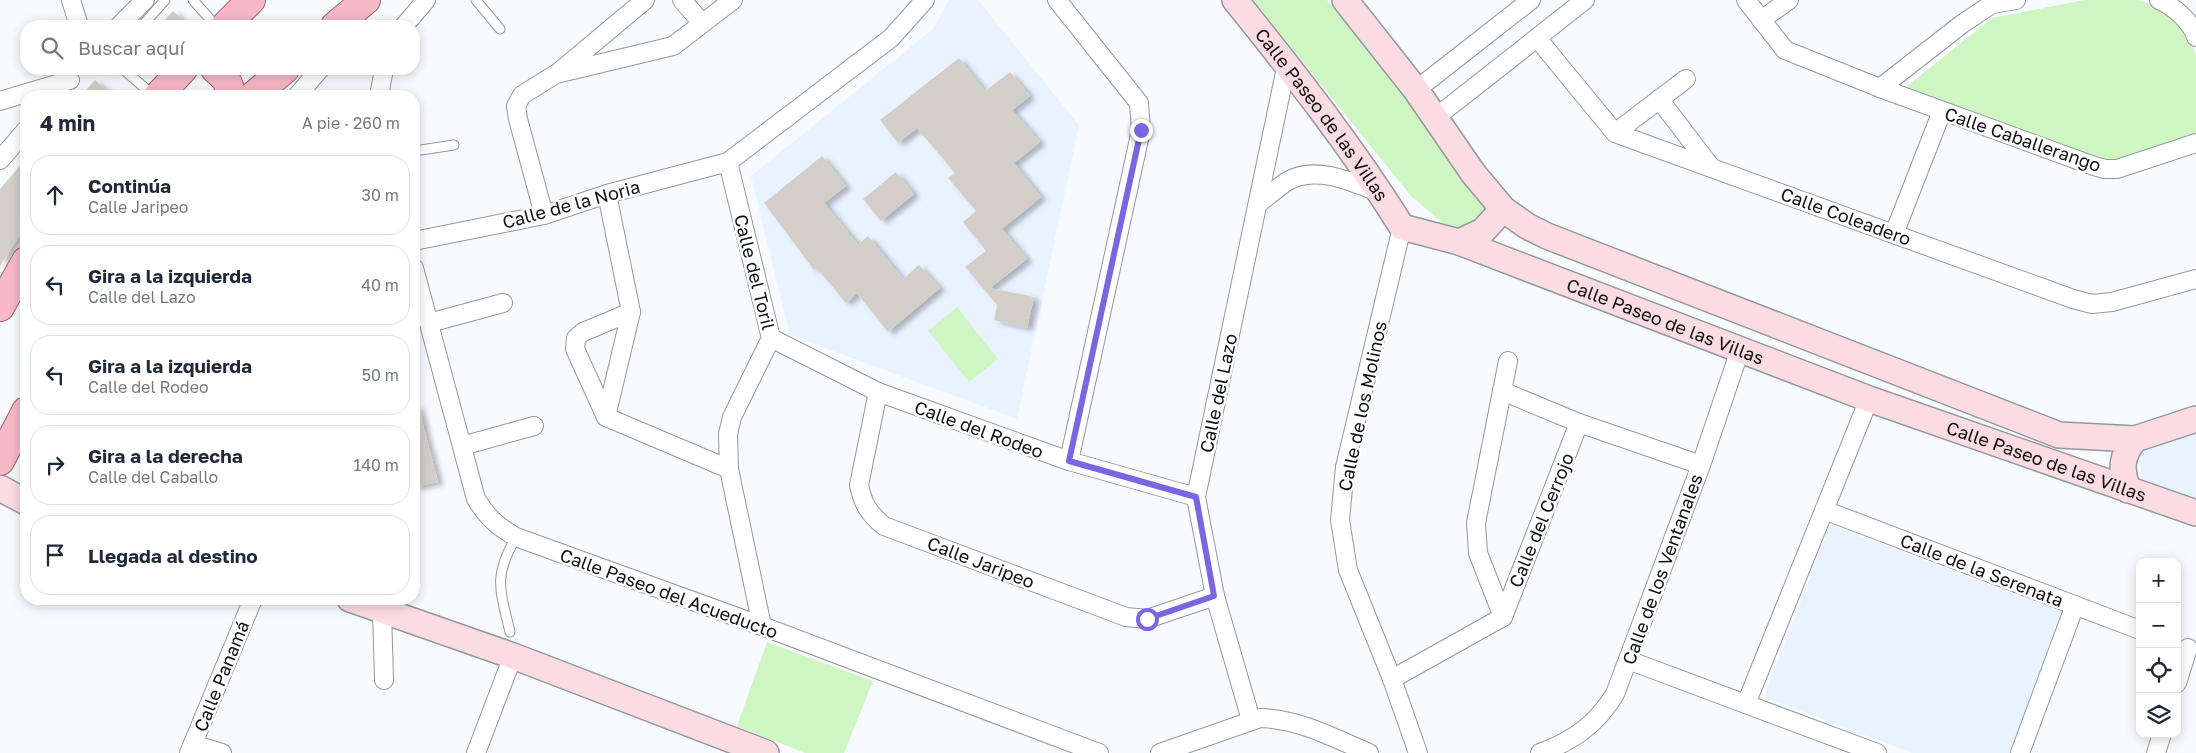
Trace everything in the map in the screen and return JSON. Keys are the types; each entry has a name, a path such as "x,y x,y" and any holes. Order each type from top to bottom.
{"main road":[{"path":"231,20 251,0"},
{"path":"342,20 366,0"},
{"path":"164,90 178,75"},
{"path":"223,75 230,85 230,90"},
{"path":"260,90 278,75"},
{"path":"0,307 20,272"},
{"path":"0,460 20,423"}],"street":[{"path":"71,0 77,20"},
{"path":"125,20 145,0"},
{"path":"409,20 426,0"},
{"path":"544,216 516,106 522,95 556,74 645,0"},
{"path":"682,0 702,23"},
{"path":"556,74 673,46 733,0"},
{"path":"728,162 891,38 925,0"},
{"path":"1056,0 1139,103 1141,130 1069,461"},
{"name":"Calle Paseo de las Villas","path":"1235,0 1286,63 1380,193 1402,227 1459,242 1869,399 2196,513"},
{"name":"Calle Paseo de las Villas","path":"1345,0 1416,90 1474,173 1503,209 1527,226 1547,236 2059,435 2134,439 2196,419"},
{"path":"1416,90 1531,0"},
{"path":"1435,118 1585,0"},
{"name":"Calle Caballerango","path":"1746,0 1785,50 1880,88 2105,169 2117,169 2196,143"},
{"path":"1761,20 1789,0"},
{"path":"1880,88 1962,24 1992,4 2016,0"},
{"path":"2159,0 2166,3 2194,28 2196,38"},
{"path":"1537,38 1614,133 1686,79"},
{"name":"Calle del Lazo","path":"1252,720 1214,596 1196,497 1286,63"},
{"path":"31,90 72,75"},
{"path":"61,90 74,75"},
{"path":"302,90 315,75"},
{"path":"380,90 383,75"},
{"path":"0,101 20,94"},
{"path":"1659,99 1711,167"},
{"path":"1894,234 1942,111"},
{"name":"Calle Coleadero","path":"1614,133 2073,299 2092,304 2112,302 2196,280"},
{"path":"0,160 20,137"},
{"name":"Calle de la Noria","path":"420,240 544,216 607,194 728,162"},
{"name":"Calle del Toril","path":"728,162 771,338 732,417 728,434 730,469 762,626"},
{"path":"1258,204 1288,181 1312,174 1346,179 1380,193"},
{"path":"606,417 631,312 607,194"},
{"path":"1459,242 1483,231 1503,209"},
{"name":"Calle de los Molinos","path":"1402,227 1345,468 1340,520 1348,570 1392,679 1418,753"},
{"name":"Calle Paseo del Acueducto","path":"420,290 476,499 485,514 500,528 516,537 762,626 1099,753"},
{"path":"429,323 503,303"},
{"path":"631,312 583,332 576,338 575,349 606,417 730,469"},
{"name":"Calle del Rodeo","path":"771,338 878,392 1069,461 1196,497"},
{"name":"Calle de los Ventanales","path":"1540,753 1564,749 1590,727 1605,711 1615,694 1700,465 1740,350"},
{"name":"Calle del Cerrojo","path":"1502,616 1478,553 1476,523 1508,361"},
{"path":"1502,391 1579,423 1700,465"},
{"name":"Calle Jaripeo","path":"878,392 859,485 862,499 869,514 884,526 1126,617 1147,619 1214,596"},
{"path":"1746,704 1869,399"},
{"name":"Calle del Cerrojo","path":"1502,616 1579,423"},
{"path":"462,446 534,426"},
{"path":"2128,490 2122,472 2122,462 2126,449 2134,439"},
{"path":"0,488 20,499"},
{"name":"Calle de la Serenata","path":"1824,510 2136,628"},
{"name":"Calle Panamá","path":"191,748 251,605"},
{"path":"367,605 513,656 761,752"},
{"path":"2020,753 2075,605"},
{"path":"382,610 384,680"},
{"path":"1392,679 1502,616"},
{"path":"2181,669 2187,647"},
{"path":"476,753 513,656"},
{"path":"1628,660 1876,753"},
{"path":"1160,753 1252,720 1277,719 1315,730 1369,753"},
{"path":"2156,753 2161,738"},
{"path":"191,748 222,753"}],"lane":[{"path":"147,20 165,0"},
{"path":"193,0 211,20"},
{"path":"476,0 500,28"},
{"path":"130,75 147,90"},
{"path":"420,150 454,145"},
{"path":"510,632 499,584 501,568 516,537"}],"shaded area":[{"path":"949,0 978,0 1079,125 1017,419 790,335 751,176 933,29"},
{"path":"2196,428 2196,502 2142,483 2140,446"},
{"path":"1830,525 2064,613 2011,753 1912,753 1764,697"}],"green space":[{"path":"1253,0 1327,0 1395,83 1491,211 1478,227 1451,230 1411,196"},
{"path":"2085,0 2138,0 2164,9 2189,32 2196,57 2196,139 2111,164 1906,87 1992,18"},
{"path":"957,307 998,359 969,382 928,331"},
{"path":"767,642 873,681 844,753 805,753 737,726"}],"building":[{"path":"173,11 183,20 165,20"},
{"path":"959,58 985,91 1010,72 1030,96 1012,110 1040,142 1014,163 1041,197 1002,229 1027,259 990,288 1034,297 1027,328 994,320 997,305 965,267 986,251 963,222 976,211 948,178 955,173 917,128 898,143 880,120"},
{"path":"95,80 106,90 86,90"},
{"path":"822,156 846,186 824,203 858,245 868,236 903,279 919,265 940,288 888,332 857,293 846,303 817,268 814,270 764,203"},
{"path":"20,166 20,234 0,266 0,189"},
{"path":"896,172 914,194 881,221 863,199"},
{"path":"420,414 438,482 420,486"}],"route":[{"path":"1141,130 1069,461 1196,497 1214,596 1147,619"}]}
